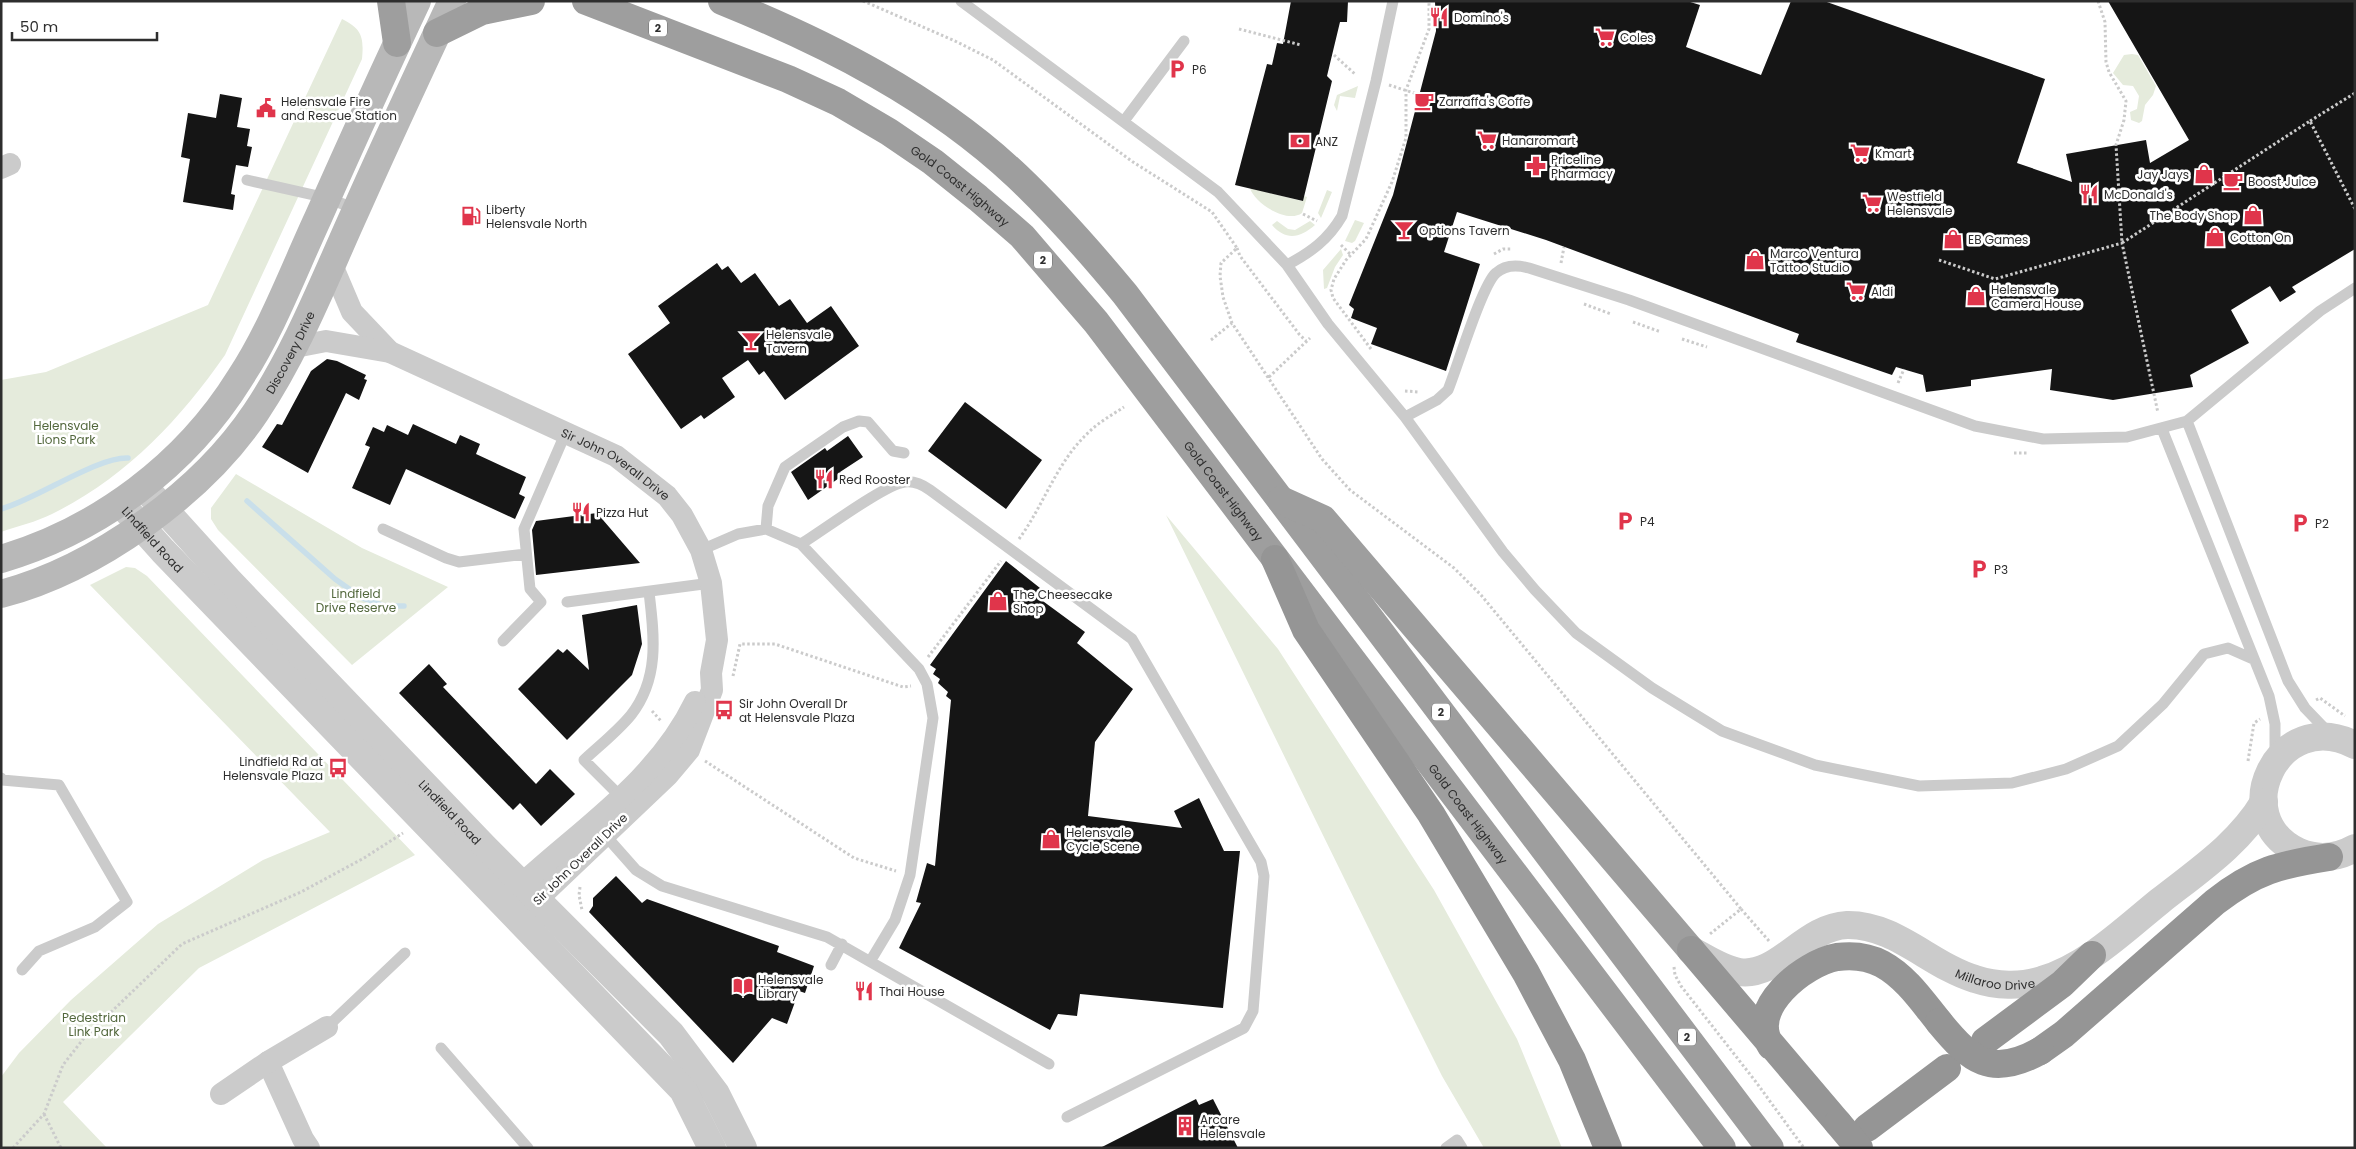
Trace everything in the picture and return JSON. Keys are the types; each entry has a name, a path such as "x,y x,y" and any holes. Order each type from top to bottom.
{"highway":[{"path":"391,1 397,43"},
{"path":"437,33 486,10 531,1"},
{"name":"Gold Coast Highway","path":"586,1 729,56 838,102 889,132 978,198 1022,236 1063,281 1500,853 1722,1148"},
{"name":"2","path":"722,1 833,49 934,110 1016,175 1059,218 1124,294 1770,1148"},
{"path":"1278,498 1323,519 1838,1124 1863,1138 1947,1068"},
{"path":"1275,559 1306,630 1425,806 1526,973 1572,1060 1608,1148"},
{"path":"1772,1046 1766,1035 1766,1027 1771,1008 1780,991 1800,974 1815,965 1838,957 1862,957 1882,964 1892,970 1914,991 1939,1022 1966,1050 1984,1063 1995,1065 2009,1064 2040,1051 2064,1034 2238,884 2274,867 2329,857"},
{"path":"1986,1041 2062,984 2092,955"}],"main road":[{"path":"1,559 49,543 120,503 172,462 204,429 241,377 278,305 416,1"},
{"name":"Discovery Drive","path":"1,594 68,570 140,527 196,481 237,438 256,413 295,347 452,1"}],"street":[{"name":"Sir John Overall Drive","path":"332,265 352,312 390,352"},
{"name":"Sir John Overall Drive","path":"295,347 326,341 390,352 616,456 661,490 682,516 701,550 712,583 717,640 711,673 668,775 627,803 510,911"},
{"name":"Lindfield Road","path":"143,486 235,588 530,892 671,1034 716,1094 743,1148"},
{"name":"Lindfield Road","path":"120,503 140,527 683,1090 712,1148"},
{"path":"2348,736 2314,737 2288,748 2274,763 2266,782 2264,802 2268,819 2282,840 2304,854 2329,857 2355,848"},
{"name":"Millaroo Drive","path":"1691,950 1726,968 1741,972 1754,972 1767,968 1805,940 1825,929 1846,925 1859,926 1883,932 1966,976 1993,984 2013,985 2042,980 2092,955 2224,849 2245,829 2264,802"},
{"name":"Sir John Overall Drive","path":"530,892 605,835 627,803"},
{"path":"221,1094 268,1062 327,1027"},
{"path":"268,1062 303,1139 309,1148"}],"lane":[{"path":"962,1 1218,192 1287,265 1328,324 1405,417 1503,552 1576,633 1652,688 1722,731 1815,765 1919,786 2012,783 2066,769 2118,746 2163,704 2204,654 2228,648 2253,659"},
{"path":"1287,265 1315,249 1330,234 1342,216 1393,1"},
{"path":"1124,121 1184,41"},
{"path":"247,180 326,198 356,209"},
{"path":"1405,417 1437,400 1448,390 1486,288 1496,273 1508,266 1518,265 1629,300 1975,426 2043,439 2127,437 2187,421 2320,311 2355,288"},
{"path":"766,529 768,506 785,467 843,428 858,421 868,422 893,451 904,453"},
{"path":"2187,421 2288,681 2302,705 2348,736"},
{"path":"2162,429 2268,696 2274,715 2276,733 2274,763"},
{"path":"503,641 541,602 530,589 524,529 566,432"},
{"path":"801,544 886,489 904,482 921,484 930,490 1132,639 1261,862 1264,876 1253,1011 1244,1028 1067,1117"},
{"path":"383,529 446,558 459,562 526,554"},
{"path":"701,550 738,534 766,529 801,544 919,670 927,684 933,718 910,875 895,920 871,960"},
{"path":"567,602 712,583"},
{"path":"627,803 584,760 631,714 640,698 653,665 654,640 649,592"},
{"path":"1,778 2,780 59,785 127,902 95,928 39,951 22,970"},
{"path":"605,835 636,870 662,886 827,936 1049,1064"},
{"path":"831,965 842,944"},
{"path":"327,1027 405,953"},
{"path":"441,1048 528,1148"},
{"path":"1446,1148 1456,1140 1462,1148"}],"path":[{"path":"863,1 953,40 993,60 1133,162 1212,212 1237,248 1240,256 1299,334 1308,339 1269,377"},
{"path":"1373,352 1333,298 1331,290 1334,279 1351,255 1366,239 1392,182 1406,138 1406,90 1429,29 1430,1"},
{"path":"2098,1 2105,22 2106,62 2109,72 2126,101 2124,120 2116,145 2122,243 2153,394"},
{"path":"1239,29 1301,45"},
{"path":"1334,55 1356,75"},
{"path":"1388,85 1418,94"},
{"path":"1939,260 1994,278 2122,243 2310,120 2355,93"},
{"path":"2310,120 2355,209"},
{"path":"1303,214 1317,221"},
{"path":"1340,245 1351,255"},
{"path":"1237,248 1221,263 1220,276 1223,297 1232,323 1322,459 1350,490 1454,568 1481,595 1765,938 1773,941"},
{"path":"1584,304 1611,314"},
{"path":"1633,322 1661,332"},
{"path":"1211,340 1232,323"},
{"path":"1682,339 1707,347"},
{"path":"1400,387 1422,408"},
{"path":"733,678 740,644 759,643 775,644 903,687 927,684"},
{"path":"640,698 660,720 664,731 681,745 854,858 910,875"},
{"path":"2302,705 2320,698 2346,716 2348,736"},
{"path":"2246,767 2254,723 2256,720 2274,715"},
{"path":"13,1148 44,1114 63,1065 84,1038 182,944 301,892 364,858 422,820"},
{"path":"1741,909 1674,966 1675,975 1681,986 1803,1146"},
{"path":"44,1114 61,1148"}],"green space":[{"name":"Helensvale Lions Park","path":"342,19 354,26 360,34 363,45 362,59 225,355 189,403 149,446 127,465 79,500 33,522 1,532 1,380 46,372 208,305"},
{"path":"2124,55 2138,55 2156,86 2153,95 2145,105 2142,121 2139,123 2131,120 2130,112 2137,109 2139,96 2133,86 2123,85 2113,73"},
{"path":"1358,86 1355,98 1340,96 1337,111 1334,105 1337,95"},
{"path":"1250,188 1302,201 1304,196 1307,197 1302,213 1296,216 1288,216 1280,214 1264,205"},
{"path":"1327,190 1332,192 1321,218 1318,213"},
{"path":"1355,220 1364,223 1355,241 1352,243 1345,241"},
{"path":"1277,221 1288,229 1295,230 1310,221 1315,225 1304,233 1293,236 1283,234 1277,230 1272,225"},
{"path":"1341,249 1343,255 1335,267 1327,288 1324,289 1323,270"},
{"name":"Lindfield Drive Reserve","path":"236,474 362,548 448,587 352,665 218,530 211,519 211,508"},
{"path":"1166,515 1278,649 1434,890 1517,1039 1562,1148 1484,1148 1442,1076"},
{"name":"Pedestrian Link Park","path":"126,567 135,568 147,576 415,855 199,968 63,1102 107,1148 1,1148 1,1077 19,1053 71,1000 158,924 263,860 330,832 90,585"}],"building":[{"path":"1291,1 1348,1 1347,22 1340,22 1327,76 1332,81 1303,201 1235,185 1267,64 1272,65 1277,43 1283,44"},
{"name":"Westfield Helensvale","path":"1435,1 1687,1 1700,5 1686,47 1761,75 1791,1 1824,1 2045,79 2017,163 2072,182 2066,154 2146,140 2150,163 2189,140 2108,1 2355,1 2355,249 2292,287 2296,292 2280,302 2270,286 2231,310 2249,343 2190,375 2193,387 2113,400 2050,390 2052,369 1971,380 1971,386 1926,392 1923,375 1896,367 1892,375 1796,342 1799,334 1546,240 1457,212 1444,252 1480,264 1446,371 1371,344 1377,328 1351,318 1354,309 1349,305 1393,195 1436,31"},
{"path":"220,94 242,98 237,127 250,129 247,146 252,147 248,167 236,165 231,194 235,195 233,210 183,202 190,159 181,157 188,113 216,118"},
{"name":"Helensvale Tavern","path":"717,263 722,270 728,266 741,283 755,273 779,306 790,299 807,323 831,306 859,346 785,400 764,371 759,375 748,360 722,378 735,397 704,419 701,415 681,429 628,354 670,323 658,306"},
{"path":"327,359 337,361 366,375 364,379 367,380 359,400 346,393 308,473 262,447 277,424 282,425 311,371"},
{"path":"965,402 1042,460 1006,509 928,451"},
{"path":"413,424 456,444 460,435 480,444 476,454 526,477 519,494 525,497 515,519 406,469 390,505 352,488 370,447 365,445 373,427 384,432 387,425 408,435"},
{"path":"848,436 863,457 840,472 842,476 808,500 791,472 825,448 827,451"},
{"path":"597,513 640,563 536,575 532,530 536,521"},
{"path":"1006,561 1040,588 1036,596 1085,632 1077,643 1133,689 1095,742 1088,816 1182,828 1174,811 1199,798 1224,851 1240,851 1223,1008 1080,994 1077,1016 1058,1014 1050,1030 899,948 921,903 916,902 927,863 935,866 951,700 946,696 948,692 938,683 940,679 933,674 936,669 930,665"},
{"path":"637,605 642,644 632,675 567,740 518,689 558,649 563,653 567,649 589,670 582,615"},
{"path":"429,664 447,684 443,687 536,784 550,769 575,794 541,826 520,803 513,810 399,693"},
{"path":"616,876 642,903 647,899 779,946 777,952 814,966 805,993 799,991 787,1024 772,1018 733,1063 589,912 593,906 593,898"},
{"name":"Arcare Helensvale","path":"1196,1099 1199,1105 1213,1099 1238,1148 1100,1148"}],"waterway":[{"path":"1,509 32,497 100,464 115,459 128,458"},
{"path":"247,501 335,579 362,598 385,606 404,606"}],"place":[{"name":"Domino's","path":"1439,17"},
{"name":"Coles","path":"1605,37"},
{"name":"P6","path":"1177,69"},
{"name":"Zarraffa's Coffe","path":"1424,101"},
{"name":"Helensvale Fire and Rescue Station","path":"266,108"},
{"name":"Hanaromart","path":"1487,140"},
{"name":"ANZ","path":"1300,141"},
{"name":"Kmart","path":"1860,153"},
{"name":"Priceline Pharmacy","path":"1536,166"},
{"name":"Jay Jays","path":"2204,174"},
{"name":"Boost Juice","path":"2233,181"},
{"name":"McDonald's","path":"2089,194"},
{"name":"Westfield Helensvale","path":"1872,203"},
{"name":"The Body Shop","path":"2253,215"},
{"name":"Liberty Helensvale North","path":"471,216"},
{"name":"Options Tavern","path":"1404,230"},
{"name":"Cotton On","path":"2215,237"},
{"name":"EB Games","path":"1953,239"},
{"name":"Marco Ventura Tattoo Studio","path":"1755,260"},
{"name":"Aldi","path":"1856,291"},
{"name":"Helensvale Camera House","path":"1976,296"},
{"name":"Helensvale Tavern","path":"751,341"},
{"name":"Red Rooster","path":"824,479"},
{"name":"Pizza Hut","path":"581,512"},
{"name":"P4","path":"1625,521"},
{"name":"P2","path":"2300,523"},
{"name":"P3","path":"1979,569"},
{"name":"The Cheesecake Shop","path":"998,601"},
{"name":"Sir John Overall Dr at Helensvale Plaza","path":"724,710"},
{"name":"Lindfield Rd at Helensvale Plaza","path":"338,768"},
{"name":"Helensvale Cycle Scene","path":"1051,839"},
{"name":"Helensvale Library","path":"743,986"},
{"name":"Thai House","path":"864,991"},
{"name":"Arcare Helensvale","path":"1185,1126"}]}
